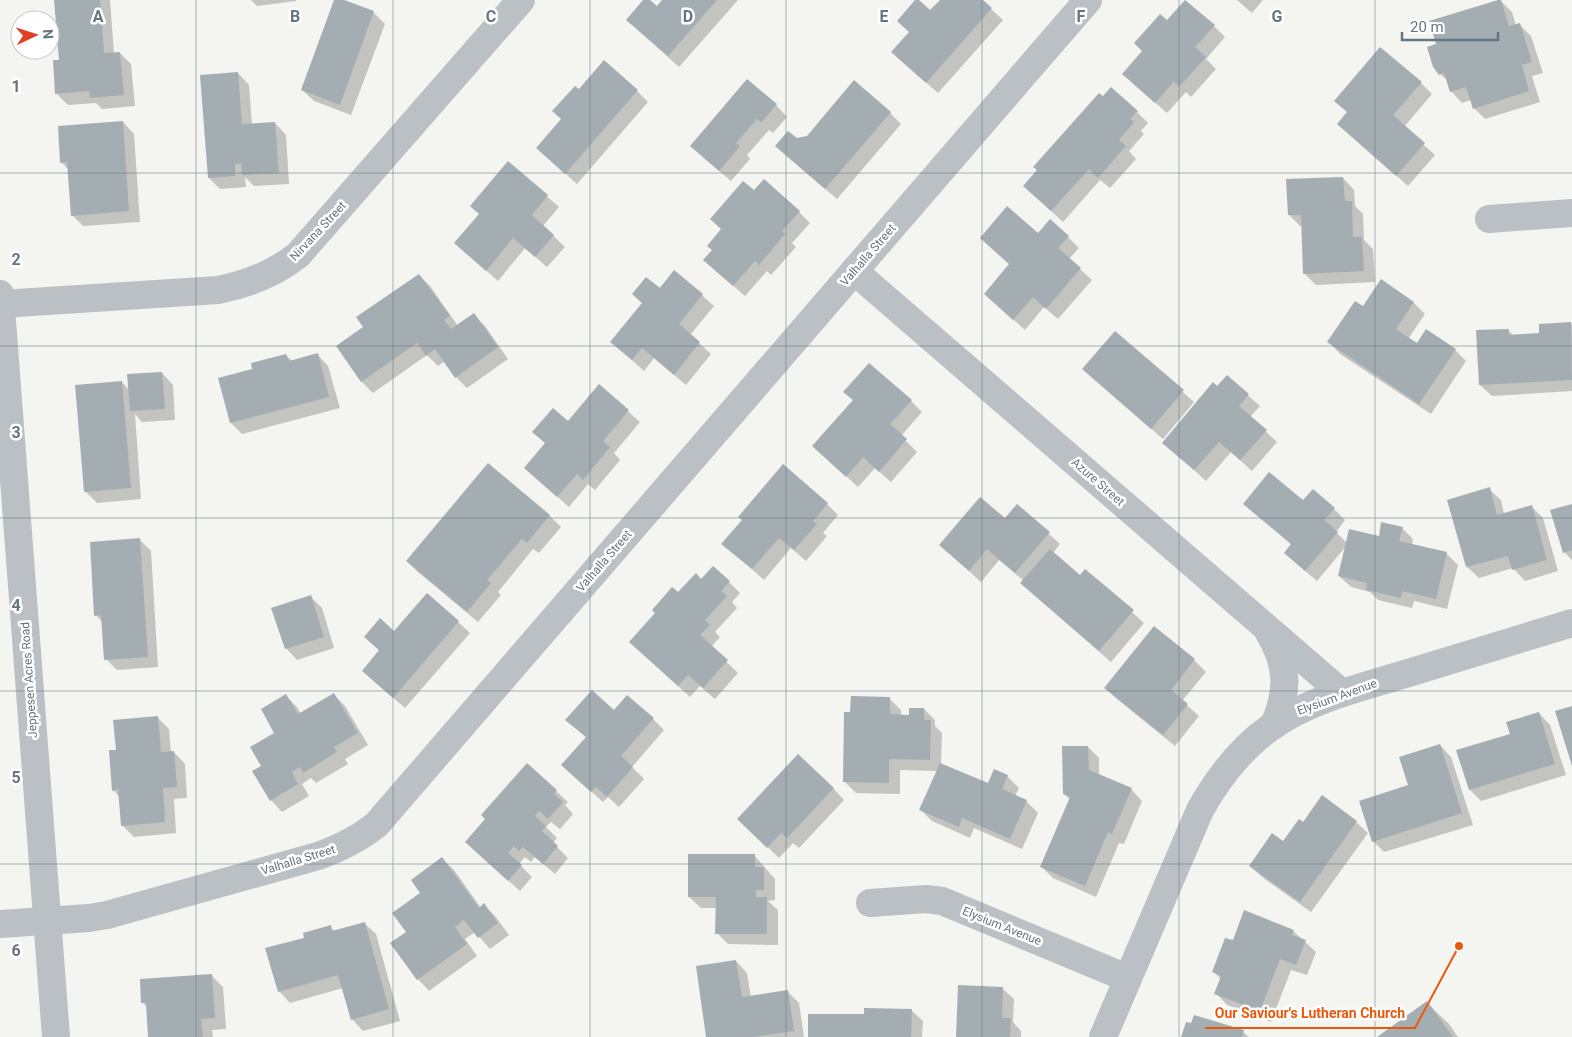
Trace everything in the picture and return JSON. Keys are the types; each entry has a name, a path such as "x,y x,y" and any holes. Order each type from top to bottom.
{"street":[{"name":"Valhalla Street","path":"0,924 107,915 318,856 349,844 377,824 1088,0"},
{"name":"Nirvana Street","path":"0,299 218,290 254,281 284,266 298,255 511,3"},
{"path":"1489,219 1572,213"},
{"name":"Azure Street","path":"854,272 1342,693"},
{"name":"Jeppesen Acres Road","path":"0,299 56,1037"},
{"name":"Elysium Avenue","path":"1103,1037 1200,810 1214,786 1251,743 1274,725 1302,709 1342,693 1572,623"},
{"path":"1266,627 1278,648 1284,670 1284,691 1280,711 1274,725"},
{"name":"Elysium Avenue","path":"870,903 926,900 942,902 1127,978"}],"building":[{"path":"54,0 100,0 104,53 120,52 124,95 90,98 89,91 55,94 53,60 60,60 60,10 55,10"},
{"path":"334,0 344,0 374,11 340,105 301,90"},
{"path":"643,0 650,0 657,6 662,0 717,0 668,56 626,20"},
{"path":"915,0 919,0 930,10 940,0 983,0 992,8 926,83 891,52 909,32 897,21"},
{"path":"1185,0 1215,25 1195,47 1206,57 1179,87 1174,81 1155,103 1122,74 1142,51 1134,43 1160,14 1167,20"},
{"path":"1501,0 1509,26 1520,23 1532,62 1522,65 1529,91 1473,109 1466,87 1450,92 1444,73 1439,75 1433,67 1427,47 1436,44 1429,21"},
{"path":"1380,47 1422,82 1393,115 1425,143 1396,176 1337,124 1347,112 1334,101"},
{"path":"604,60 638,90 565,174 536,148 561,119 552,111 575,86 579,89"},
{"path":"238,72 242,124 275,122 279,173 242,175 241,163 235,164 235,176 208,178 200,75"},
{"path":"747,79 777,104 761,123 757,119 736,143 740,146 719,171 690,146"},
{"path":"854,80 891,112 825,189 775,146 788,131 797,138 807,136"},
{"path":"1111,87 1138,111 1130,119 1134,122 1119,140 1126,146 1098,178 1089,169 1051,211 1023,186 1037,170 1033,167 1099,93 1103,96"},
{"path":"123,121 129,211 71,216 67,162 60,163 58,126"},
{"path":"508,161 548,195 532,215 554,235 535,257 513,238 486,271 454,243 479,214 470,206"},
{"path":"1343,177 1345,201 1352,201 1353,237 1362,237 1364,271 1303,274 1301,215 1288,215 1286,179"},
{"path":"764,179 800,211 782,231 785,234 759,265 755,261 733,286 703,260 712,250 707,246 721,229 710,219 743,181 754,190"},
{"path":"1007,206 1038,233 1050,219 1069,236 1058,248 1081,268 1046,309 1033,297 1013,320 984,294 1009,264 980,238"},
{"path":"674,270 703,294 679,324 700,342 674,375 642,348 632,360 610,342 642,303 632,294 646,277 660,288"},
{"path":"419,274 450,316 444,320 451,329 474,313 498,347 455,378 435,349 426,356 417,343 361,382 336,346 363,327 356,317"},
{"path":"1381,279 1414,302 1396,329 1417,343 1426,329 1456,349 1419,404 1327,342 1355,301 1363,306"},
{"path":"1571,322 1572,380 1479,385 1476,330 1509,329 1508,335 1539,333 1539,324"},
{"path":"1115,331 1184,390 1151,429 1082,369"},
{"path":"318,353 329,397 230,423 218,378 252,369 251,363 286,354 289,361"},
{"path":"869,363 912,400 890,424 907,439 879,472 863,457 846,477 812,446 853,400 843,392"},
{"path":"162,372 165,409 130,411 127,374"},
{"path":"1227,375 1249,394 1239,406 1267,430 1240,460 1219,442 1194,470 1162,443 1213,382 1217,386"},
{"path":"122,381 131,488 84,492 75,385"},
{"path":"599,384 629,410 603,441 610,447 583,480 577,474 557,497 524,468 545,443 532,432 553,408 568,421"},
{"path":"488,463 550,515 527,543 522,539 487,580 491,583 467,612 406,561"},
{"path":"783,464 828,503 813,521 817,524 794,550 779,538 752,569 721,544 742,520 738,517"},
{"path":"1269,472 1303,500 1313,489 1335,508 1324,520 1338,532 1305,571 1284,553 1291,544 1243,504"},
{"path":"1490,487 1497,515 1532,505 1547,560 1512,570 1508,556 1466,567 1447,500"},
{"path":"980,497 1005,518 1017,504 1050,532 1015,573 987,549 969,571 939,545"},
{"path":"1572,504 1572,550 1563,553 1550,510"},
{"path":"1381,522 1403,527 1399,541 1447,552 1436,599 1402,591 1401,598 1366,590 1367,583 1338,576 1349,529 1379,536"},
{"path":"140,538 148,657 104,660 101,615 94,616 90,542"},
{"path":"1050,549 1080,575 1085,569 1134,610 1099,651 1020,583"},
{"path":"713,566 730,581 721,591 727,596 705,620 710,625 700,635 728,660 703,688 688,675 678,686 629,642 655,613 652,610 672,587 678,592 696,573 701,579"},
{"path":"427,593 459,621 393,698 362,671 379,650 364,637 380,618 394,631"},
{"path":"311,595 324,637 285,649 271,608"},
{"path":"1154,626 1195,659 1171,690 1188,704 1163,735 1104,688"},
{"path":"592,690 614,710 627,695 654,718 621,756 633,767 607,797 596,787 591,792 561,765 586,737 565,720"},
{"path":"334,693 358,733 334,747 337,752 303,773 300,767 292,772 298,784 270,801 252,771 261,766 250,747 274,733 261,709 286,694 298,714"},
{"path":"851,696 890,697 890,714 909,715 909,708 924,708 924,720 931,720 930,760 889,759 889,783 843,782 844,712 850,712"},
{"path":"1572,706 1572,766 1555,711"},
{"path":"1539,712 1555,764 1469,790 1456,750 1510,734 1506,722"},
{"path":"158,716 161,752 174,751 177,787 163,788 165,822 121,826 118,789 112,791 109,750 116,750 113,720"},
{"path":"1440,744 1462,813 1372,842 1359,801 1408,785 1399,757"},
{"path":"1062,746 1088,746 1089,770 1132,788 1112,834 1108,832 1085,886 1040,867 1070,797 1063,794"},
{"path":"798,754 834,788 787,838 781,833 767,848 737,819"},
{"path":"527,763 557,790 554,794 563,802 548,819 539,811 535,816 546,826 542,831 558,846 543,864 523,847 519,851 514,846 508,853 522,865 508,881 465,842 485,819 481,815"},
{"path":"940,763 988,783 994,769 1008,775 1002,789 1027,800 1010,839 962,818 959,827 919,810"},
{"path":"1322,795 1357,821 1300,902 1249,866 1272,833 1283,841 1299,819 1303,822"},
{"path":"688,854 755,854 755,867 764,867 764,890 756,890 756,897 767,897 767,934 715,934 716,897 688,897"},
{"path":"442,857 479,908 484,903 498,923 478,938 464,920 455,927 467,944 417,980 390,943 406,932 392,913 420,893 411,880"},
{"path":"1244,910 1294,930 1292,935 1306,940 1296,965 1280,959 1260,1011 1214,994 1221,976 1212,972 1225,938 1233,940"},
{"path":"365,922 389,1009 351,1020 338,975 278,992 265,948 304,938 303,933 331,925 332,931"},
{"path":"736,960 742,997 788,990 794,1031 753,1037 706,1037 696,966"},
{"path":"212,974 215,1018 201,1019 203,1037 148,1037 146,1003 141,1003 140,979"},
{"path":"958,985 1003,987 1002,1018 1011,1018 1010,1037 956,1037"},
{"path":"1427,1001 1453,1037 1377,1037"},
{"path":"864,1008 912,1009 911,1037 808,1037 808,1014 864,1014"},
{"path":"1194,1015 1244,1030 1242,1037 1181,1037 1186,1022 1191,1023"}],"place":[{"name":"Our Saviour's Lutheran Church","path":"1459,946"}]}
